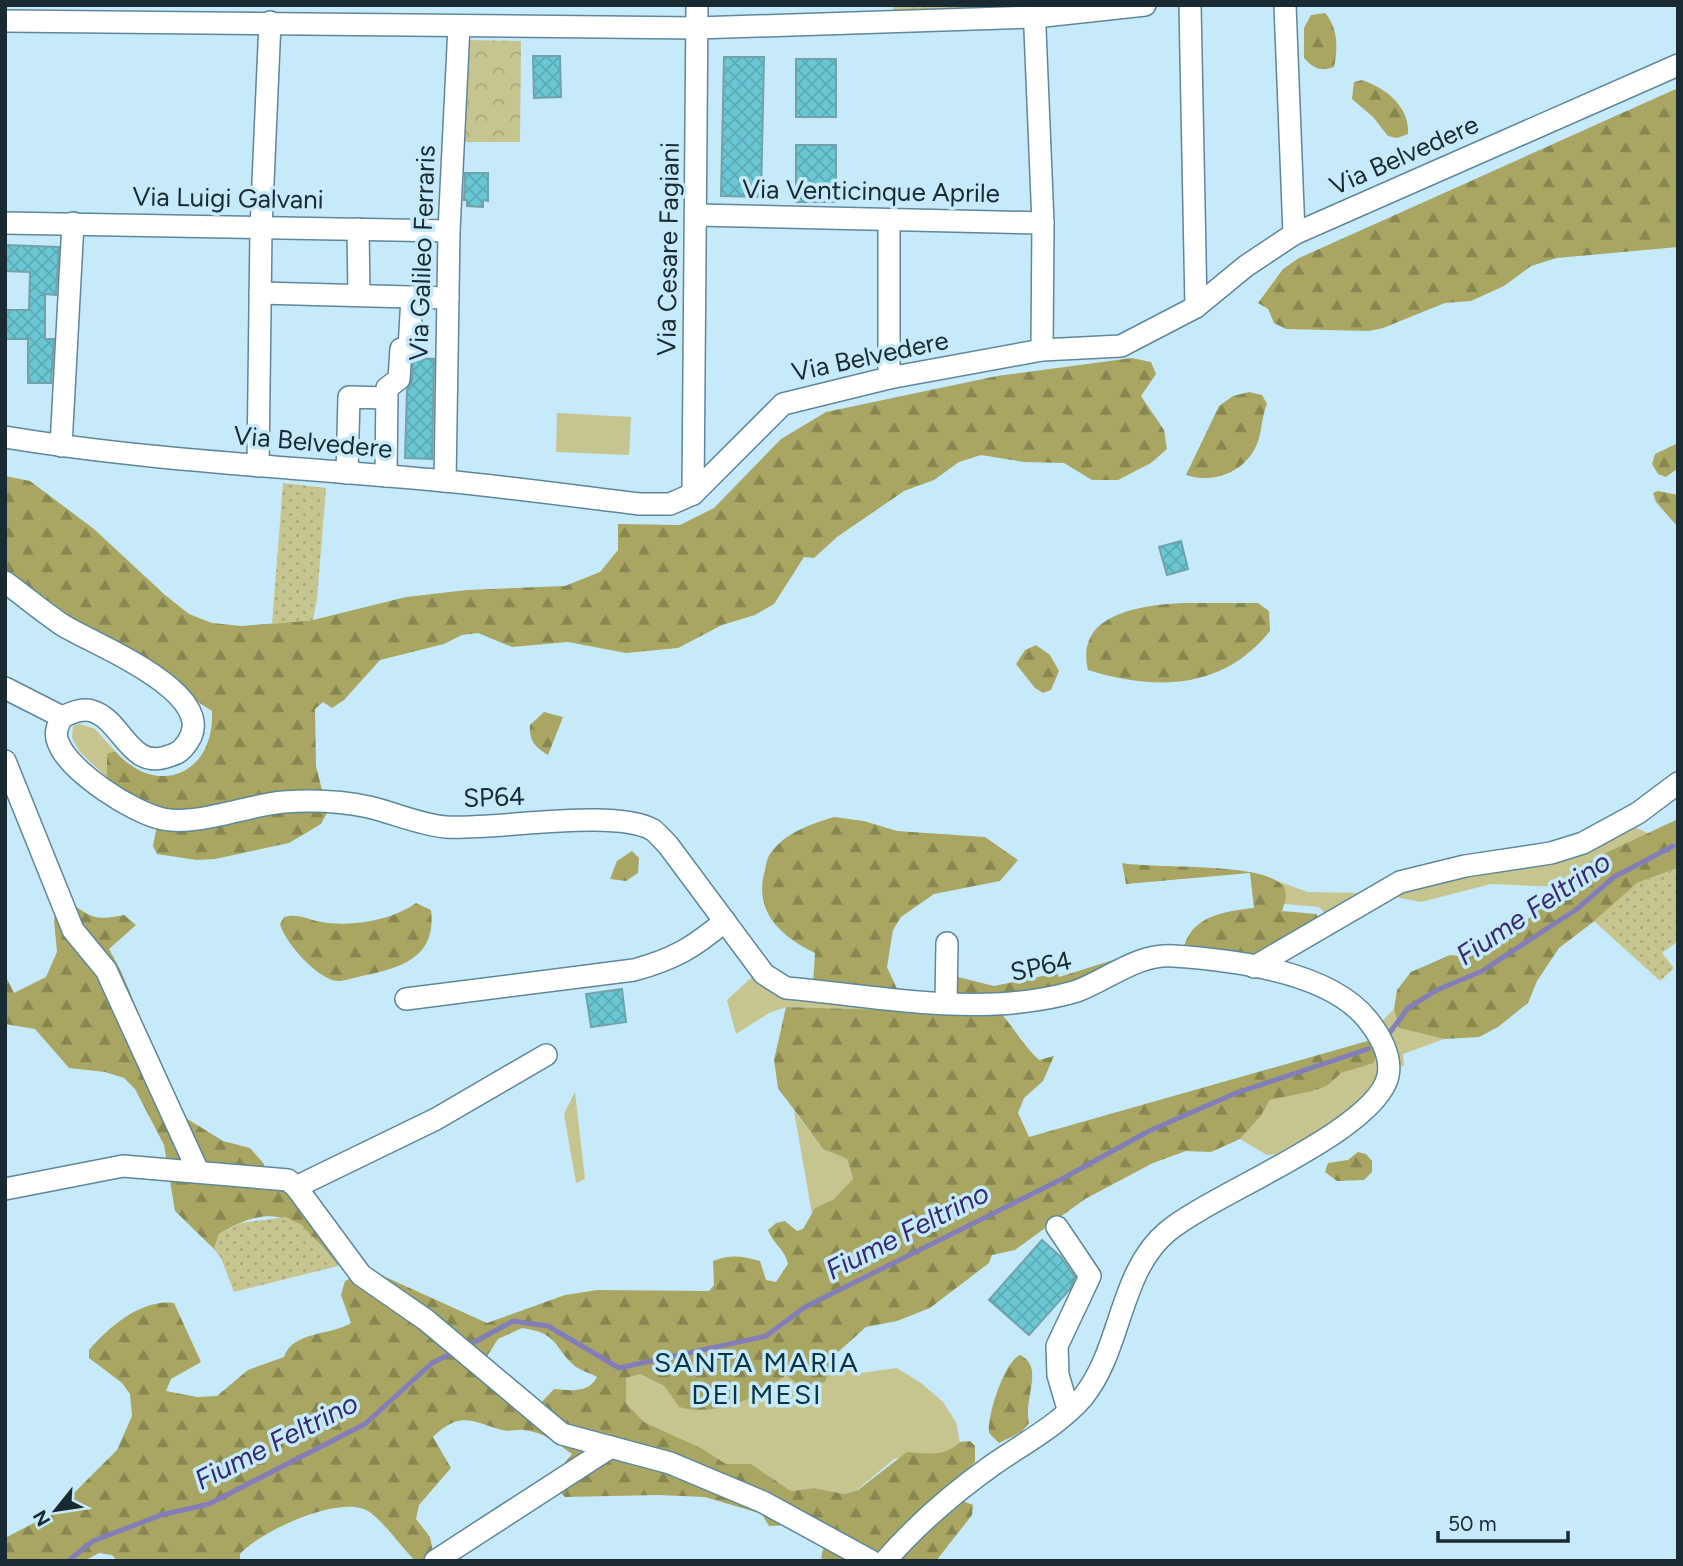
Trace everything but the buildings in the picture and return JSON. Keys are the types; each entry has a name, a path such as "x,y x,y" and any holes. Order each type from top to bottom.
{"street":[{"name":"Via Cesare Fagiani","path":"693,494 698,215 697,5"},
{"path":"5,20 697,28 1145,5"},
{"path":"1190,5 1196,307"},
{"path":"1284,5 1294,234"},
{"path":"1035,11 1043,223 1041,350"},
{"path":"258,466 261,228 270,22"},
{"name":"Via Galileo Ferraris","path":"445,481 449,231 459,26"},
{"name":"Via Belvedere","path":"5,436 61,446 445,481 639,504 670,504 693,494 783,404 889,378 1041,350 1121,346 1196,307 1246,266 1294,234 1678,65"},
{"name":"Via Venticinque Aprile","path":"698,215 889,222 1043,223"},
{"path":"889,222 889,378"},
{"name":"Via Luigi Galvani","path":"5,223 449,231"},
{"path":"61,446 73,223"},
{"path":"358,229 359,296"},
{"path":"260,293 448,298"},
{"path":"386,476 387,388 399,379 401,349 409,349 412,298"},
{"path":"347,473 349,397 387,398"},
{"path":"5,582 62,625 160,679 179,695 191,716 191,739 180,752 170,756 161,759 144,757 132,750 100,714 82,709 62,717 5,688"},
{"name":"SP64","path":"62,717 56,739 73,764 127,803 164,820 190,819 282,802 327,801 366,806 444,827 588,820 631,824 652,830 668,845 764,974 786,988 978,1005 1075,991 1145,958 1170,955 1254,967 1316,982 1353,1002 1372,1025 1385,1048 1388,1077 1374,1099 1339,1129 1166,1231 1140,1267 1104,1363 1082,1397 919,1521 885,1561"},
{"path":"5,761 73,930 106,970 198,1171"},
{"path":"1254,967 1400,882 1465,866 1551,853 1583,843 1638,813 1678,783"},
{"path":"406,999 634,970 668,960 692,949 725,921"},
{"path":"946,1002 947,943"},
{"path":"296,1186 436,1119 546,1055"},
{"path":"5,1189 123,1166 288,1180 296,1186 361,1275 426,1320 562,1434 670,1463 751,1497 871,1561"},
{"path":"1057,1227 1090,1276 1058,1346 1058,1375 1068,1409"},
{"path":"435,1561 611,1447"}],"green space":[{"path":"893,5 1024,5 1024,9 894,16"},
{"path":"1325,13 1335,32 1336,53 1334,67 1321,69 1314,67 1304,58 1304,28 1311,15"},
{"path":"466,40 521,41 520,142 464,142"},
{"path":"1362,80 1388,93 1401,107 1408,124 1408,134 1397,138 1388,136 1373,117 1352,99 1354,82"},
{"path":"1678,88 1678,247 1557,258 1531,266 1504,286 1471,301 1445,303 1369,331 1286,329 1274,323 1268,309 1258,303 1283,269 1299,258"},
{"path":"1132,358 1151,362 1156,374 1141,396 1164,430 1167,449 1151,463 1118,480 1092,480 1064,463 1024,462 981,455 959,462 934,480 904,491 837,537 814,558 804,557 774,604 755,615 722,625 678,648 626,653 568,642 512,647 478,633 462,635 444,644 380,660 344,700 332,708 323,702 315,709 316,766 323,794 175,814 137,801 107,778 107,754 115,751 131,766 148,774 165,776 180,773 194,764 204,751 210,733 212,711 5,577 5,476 30,481 94,529 189,614 212,623 241,626 313,620 406,597 467,590 565,586 600,572 618,550 618,524 680,525 714,508 781,439 826,412 997,376"},
{"path":"1249,392 1262,395 1267,404 1258,442 1251,455 1244,463 1226,474 1206,478 1186,475 1219,406 1233,396"},
{"path":"557,413 631,417 629,455 556,452"},
{"path":"1678,443 1678,468 1666,477 1658,474 1652,464 1655,454"},
{"path":"283,483 326,488 313,620 272,624"},
{"path":"1658,491 1678,495 1678,527 1656,502 1653,493"},
{"path":"1184,603 1258,603 1269,611 1270,631 1231,665 1209,675 1186,680 1138,681 1088,670 1086,651 1091,636 1101,624 1131,610"},
{"path":"1036,645 1050,655 1059,671 1051,690 1043,693 1035,688 1016,664 1025,650"},
{"path":"544,712 563,717 548,755 534,743 530,731 530,725"},
{"path":"80,724 95,729 115,751 107,755 107,778 80,752 72,738 73,726"},
{"path":"328,811 321,824 289,843 215,859 197,860 157,854 153,846 156,830 280,812"},
{"path":"834,817 864,821 897,831 985,837 1018,860 1000,881 934,894 901,917 893,930 887,967 898,991 813,984 815,953 791,939 772,920 766,910 762,885 767,860 783,840 799,830"},
{"path":"1678,819 1678,868 1637,883 1613,907 1559,948 1537,981 1528,1003 1498,1027 1479,1037 1444,1039 1399,1028 1394,1009 1397,990 1411,972 1450,955 1470,957 1517,930 1560,887 1595,858"},
{"path":"1634,827 1650,834 1595,858 1560,887 1491,884 1421,902 1386,895"},
{"path":"632,851 639,858 638,873 626,881 610,879 617,861"},
{"path":"1122,863 1231,870 1253,873 1271,878 1282,885 1286,894 1282,911 1316,914 1320,919 1252,963 1184,947 1188,936 1203,921 1222,913 1254,908 1250,873 1126,884"},
{"path":"1678,868 1678,941 1662,953 1674,968 1660,981 1594,921 1637,883"},
{"path":"1277,881 1308,892 1362,893 1329,917 1319,907 1284,904 1282,886"},
{"path":"67,901 94,917 124,915 136,925 109,949 121,971 181,1115 223,1141 250,1148 264,1164 264,1172 295,1192 340,1248 338,1266 312,1236 299,1226 272,1216 239,1223 219,1234 214,1249 175,1211 164,1145 135,1089 124,1078 105,1072 69,1068 35,1029 5,1024 5,975 14,993 46,977 57,952 54,920 57,905"},
{"path":"416,903 431,910 431,927 422,950 402,965 342,981 323,976 308,963 287,939 280,924 284,917 294,916 321,922 358,923 395,914"},
{"path":"1139,952 1072,988 951,998 951,981 958,977 994,986 1057,973 1059,977"},
{"path":"754,975 958,1012 786,1007 769,1013 736,1034 727,1000"},
{"path":"786,1007 958,1012 995,1007 1039,1060 1054,1056 1043,1081 1024,1098 1018,1113 1029,1137 1371,1040 1376,1056 1374,1063 1341,1073 1327,1086 1270,1100 1260,1117 1240,1139 1211,1152 1186,1151 1153,1163 1085,1199 1015,1250 992,1255 989,1263 930,1308 897,1321 866,1327 837,1353 825,1382 801,1387 786,1375 763,1392 736,1404 707,1410 679,1407 664,1386 640,1374 626,1378 626,1403 644,1422 703,1449 726,1464 751,1464 791,1491 814,1488 844,1494 858,1490 907,1452 941,1452 960,1442 970,1441 975,1446 975,1462 879,1561 831,1561 821,1558 825,1542 790,1525 769,1526 762,1514 705,1497 565,1497 557,1489 562,1466 572,1454 550,1439 531,1431 505,1431 466,1420 451,1424 433,1437 451,1468 419,1505 416,1519 430,1537 433,1553 426,1561 415,1561 371,1513 358,1508 342,1507 302,1517 265,1535 240,1554 240,1561 117,1561 112,1555 99,1553 84,1561 5,1561 5,1538 55,1512 117,1450 132,1416 130,1394 122,1383 89,1358 89,1350 116,1324 150,1305 174,1303 201,1362 171,1379 166,1391 197,1397 217,1396 248,1370 284,1357 295,1343 303,1338 351,1323 341,1295 345,1281 370,1270 487,1323 565,1295 597,1290 709,1291 714,1285 713,1261 725,1257 760,1261 766,1280 776,1282 788,1264 768,1230 776,1223 785,1221 797,1231 803,1229 815,1208 834,1199 853,1179 847,1159 823,1149 778,1088 774,1060","holes":["522,1328 535,1331 555,1342 576,1367 597,1377 593,1382 584,1389 554,1389 538,1406 484,1361 498,1339"]},
{"path":"1394,1009 1399,1028 1444,1039 1403,1054 1404,1066 1397,1067 1382,1021"},
{"path":"1376,1056 1377,1072 1371,1087 1359,1101 1325,1126 1276,1154 1267,1155 1240,1139 1260,1117 1270,1100 1327,1086 1340,1073 1374,1063"},
{"path":"575,1092 585,1179 576,1183 564,1114"},
{"path":"794,1111 823,1149 847,1159 853,1180 834,1199 815,1208 812,1214"},
{"path":"1358,1152 1366,1154 1372,1161 1372,1172 1364,1180 1337,1181 1325,1172 1328,1163 1348,1160"},
{"path":"286,1217 302,1225 338,1266 234,1292 221,1258 214,1249 219,1234 241,1223"},
{"path":"1020,1355 1031,1367 1029,1423 1021,1432 999,1443 989,1433 991,1415 1003,1378"},
{"path":"833,1362 860,1373 897,1368 921,1383 943,1402 956,1422 960,1442 950,1452 937,1455 922,1453 894,1459 857,1490 844,1494 814,1488 791,1491 751,1464 726,1464 703,1449 644,1422 626,1403 626,1378 640,1374 664,1386 679,1407 709,1406 749,1398 786,1375 801,1387 829,1373"},
{"path":"955,1498 973,1505 972,1515 936,1561 894,1561"}],"waterway":[{"name":"Fiume Feltrino","path":"1388,1035 1408,1008 1437,990 1482,971 1577,909 1614,877 1673,846"},
{"name":"Fiume Feltrino","path":"467,1346 513,1321 548,1326 619,1368 766,1336 805,1307 1058,1181 1149,1131 1236,1093 1368,1049"},
{"name":"Fiume Feltrino","path":"68,1561 93,1541 161,1515 209,1504 365,1424 432,1363 452,1353"}],"district":[{"name":"SANTA MARIA DEI MESI","path":"757,1378"}]}
